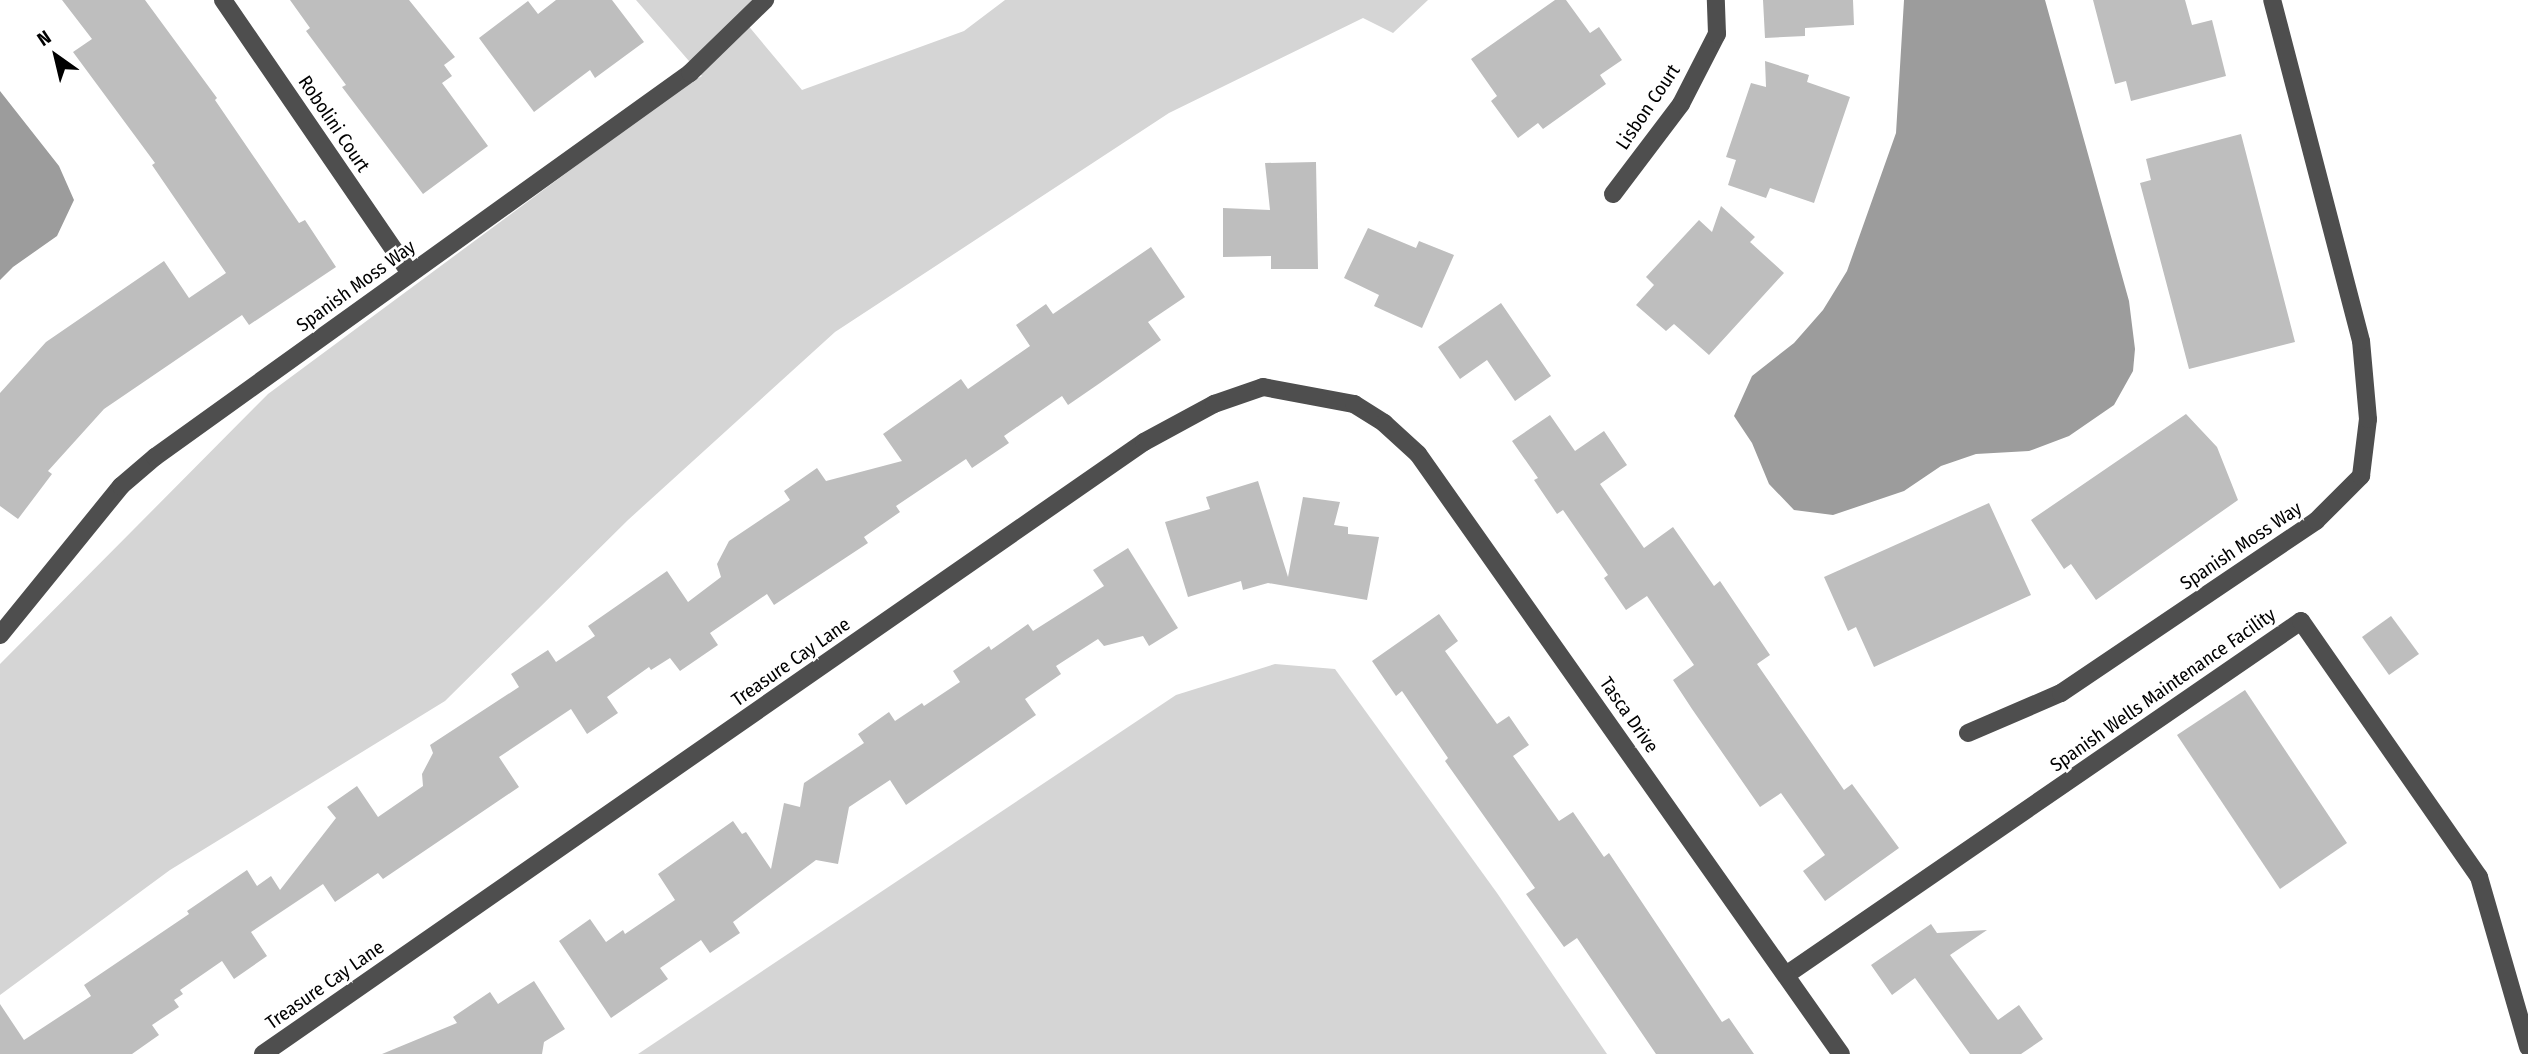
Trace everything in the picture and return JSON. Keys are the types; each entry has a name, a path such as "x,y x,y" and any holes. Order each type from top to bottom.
{"street":[{"name":"Robolini Court","path":"223,0 410,272"},
{"name":"Spanish Moss Way","path":"0,635 121,486 155,457 690,73 765,0"},
{"name":"Lisbon Court","path":"1613,194 1681,104 1717,34 1716,0"},
{"name":"Spanish Moss Way","path":"1968,733 2061,693 2316,522 2361,476 2368,419 2361,341 2272,0"},
{"name":"Treasure Cay Lane","path":"263,1054 1144,442 1214,404 1264,387 1354,404 1368,413"},
{"name":"Tasca Drive","path":"1368,413 1418,454 1442,484 1841,1054"},
{"name":"Spanish Wells Maintenance Facility","path":"1786,975 2301,621 2479,877 2528,1047"}],"shaded area":[{"path":"636,0 760,0 741,17 802,90 964,31 1005,0 1428,0 1393,33 1363,18 1169,113 835,332 628,520 445,701 170,870 0,995 0,664 268,394 685,85 702,76"},
{"path":"1904,0 2045,0 2129,301 2135,349 2133,371 2114,405 2069,436 2029,451 1976,454 1941,466 1904,491 1833,515 1794,510 1769,484 1752,443 1734,416 1752,376 1794,343 1823,310 1847,271 1896,133"},
{"path":"0,91 59,166 74,200 57,236 13,267 0,280"},
{"path":"1275,664 1335,669 1497,893 1607,1054 638,1054 1176,695"}],"building":[{"path":"62,0 145,0 217,98 215,100 299,223 305,220 336,267 249,325 242,315 104,409 48,471 52,474 18,519 0,506 0,393 46,342 164,261 189,298 226,273 152,165 155,163 73,52 92,39"},
{"path":"290,0 409,0 455,57 444,65 452,76 442,83 488,146 423,194 342,87 346,85 306,31 310,28"},
{"path":"556,0 612,0 644,42 595,78 590,70 534,112 479,38 528,1 538,14"},
{"path":"1555,0 1566,0 1590,33 1599,27 1622,60 1600,75 1606,84 1543,129 1538,123 1518,138 1491,101 1497,96 1471,59"},
{"path":"1763,0 1853,0 1854,25 1805,28 1805,36 1765,38"},
{"path":"2093,0 2185,0 2192,25 2212,20 2226,76 2131,101 2126,81 2115,84"},
{"path":"1765,61 1809,75 1807,82 1850,97 1814,203 1770,188 1766,198 1728,185 1736,160 1726,157 1751,83 1766,87"},
{"path":"2241,134 2295,342 2189,369 2140,183 2151,180 2146,159"},
{"path":"1316,162 1318,269 1271,269 1271,256 1223,257 1223,208 1270,210 1265,163"},
{"path":"1721,206 1755,237 1750,242 1784,273 1709,355 1674,324 1666,331 1636,305 1654,285 1646,277 1699,220 1712,232"},
{"path":"1368,228 1416,248 1419,241 1454,255 1422,328 1374,306 1379,295 1344,278"},
{"path":"1151,247 1185,297 1148,322 1161,340 1100,383 1068,405 1062,396 1004,436 1009,443 972,468 966,459 896,506 900,512 864,537 868,543 774,605 767,594 710,633 718,645 680,671 670,658 651,670 649,667 607,697 618,713 587,734 571,709 499,757 519,787 383,879 378,873 335,902 323,884 251,932 267,956 234,979 222,961 180,990 183,994 174,1000 179,1007 152,1025 159,1035 132,1054 0,1054 0,1004 24,1040 91,996 84,985 189,914 187,911 247,870 257,886 271,876 280,890 336,818 327,807 357,786 378,817 423,786 422,774 433,753 430,745 519,687 511,674 548,650 556,662 595,636 588,626 667,571 688,602 721,577 717,564 729,541 790,500 784,491 817,468 826,481 902,461 883,434 961,379 968,389 1030,346 1016,325 1046,304 1053,314"},
{"path":"1501,303 1551,376 1515,401 1487,360 1460,379 1438,347"},
{"path":"2186,414 2217,447 2238,500 2096,600 2071,564 2064,569 2031,520"},
{"path":"1550,415 1575,451 1604,431 1627,465 1600,484 1644,548 1673,527 1714,586 1720,581 1770,655 1757,664 1844,790 1852,784 1899,848 1825,901 1803,871 1825,855 1781,793 1760,807 1692,709 1673,680 1694,665 1647,596 1626,610 1604,578 1608,575 1563,510 1557,514 1534,480 1538,478 1512,441"},
{"path":"1258,481 1288,577 1303,497 1340,502 1334,525 1348,527 1348,534 1379,537 1367,600 1268,583 1243,590 1241,581 1188,597 1165,522 1210,509 1206,497"},
{"path":"1989,503 2031,595 1874,667 1856,627 1848,631 1824,577"},
{"path":"1128,548 1178,628 1149,646 1143,636 1104,646 1098,639 1056,666 1061,674 1025,699 1036,715 906,805 890,780 849,807 838,864 816,860 733,922 740,933 710,953 701,940 660,968 668,979 611,1018 559,941 590,919 606,942 623,930 625,934 675,900 658,874 733,821 742,834 746,832 771,869 784,803 800,807 804,783 864,743 858,734 889,712 895,721 922,703 924,706 960,682 953,671 989,646 991,650 1028,624 1033,631 1104,586 1093,570"},
{"path":"1439,614 1458,641 1445,651 1497,724 1509,716 1529,745 1513,756 1559,821 1573,812 1604,857 1609,853 1722,1022 1729,1018 1754,1054 1656,1054 1577,938 1564,947 1526,894 1535,888 1445,761 1448,758 1402,691 1396,696 1372,661"},
{"path":"2391,616 2419,654 2389,675 2362,637"},
{"path":"2245,690 2347,843 2280,889 2177,735"},
{"path":"1931,924 1937,933 1987,930 1950,955 1998,1020 2019,1005 2043,1039 2021,1054 1970,1054 1915,978 1892,995 1871,965"},
{"path":"534,981 565,1029 544,1042 542,1054 382,1054 457,1023 453,1017 490,992 498,1004"}]}
